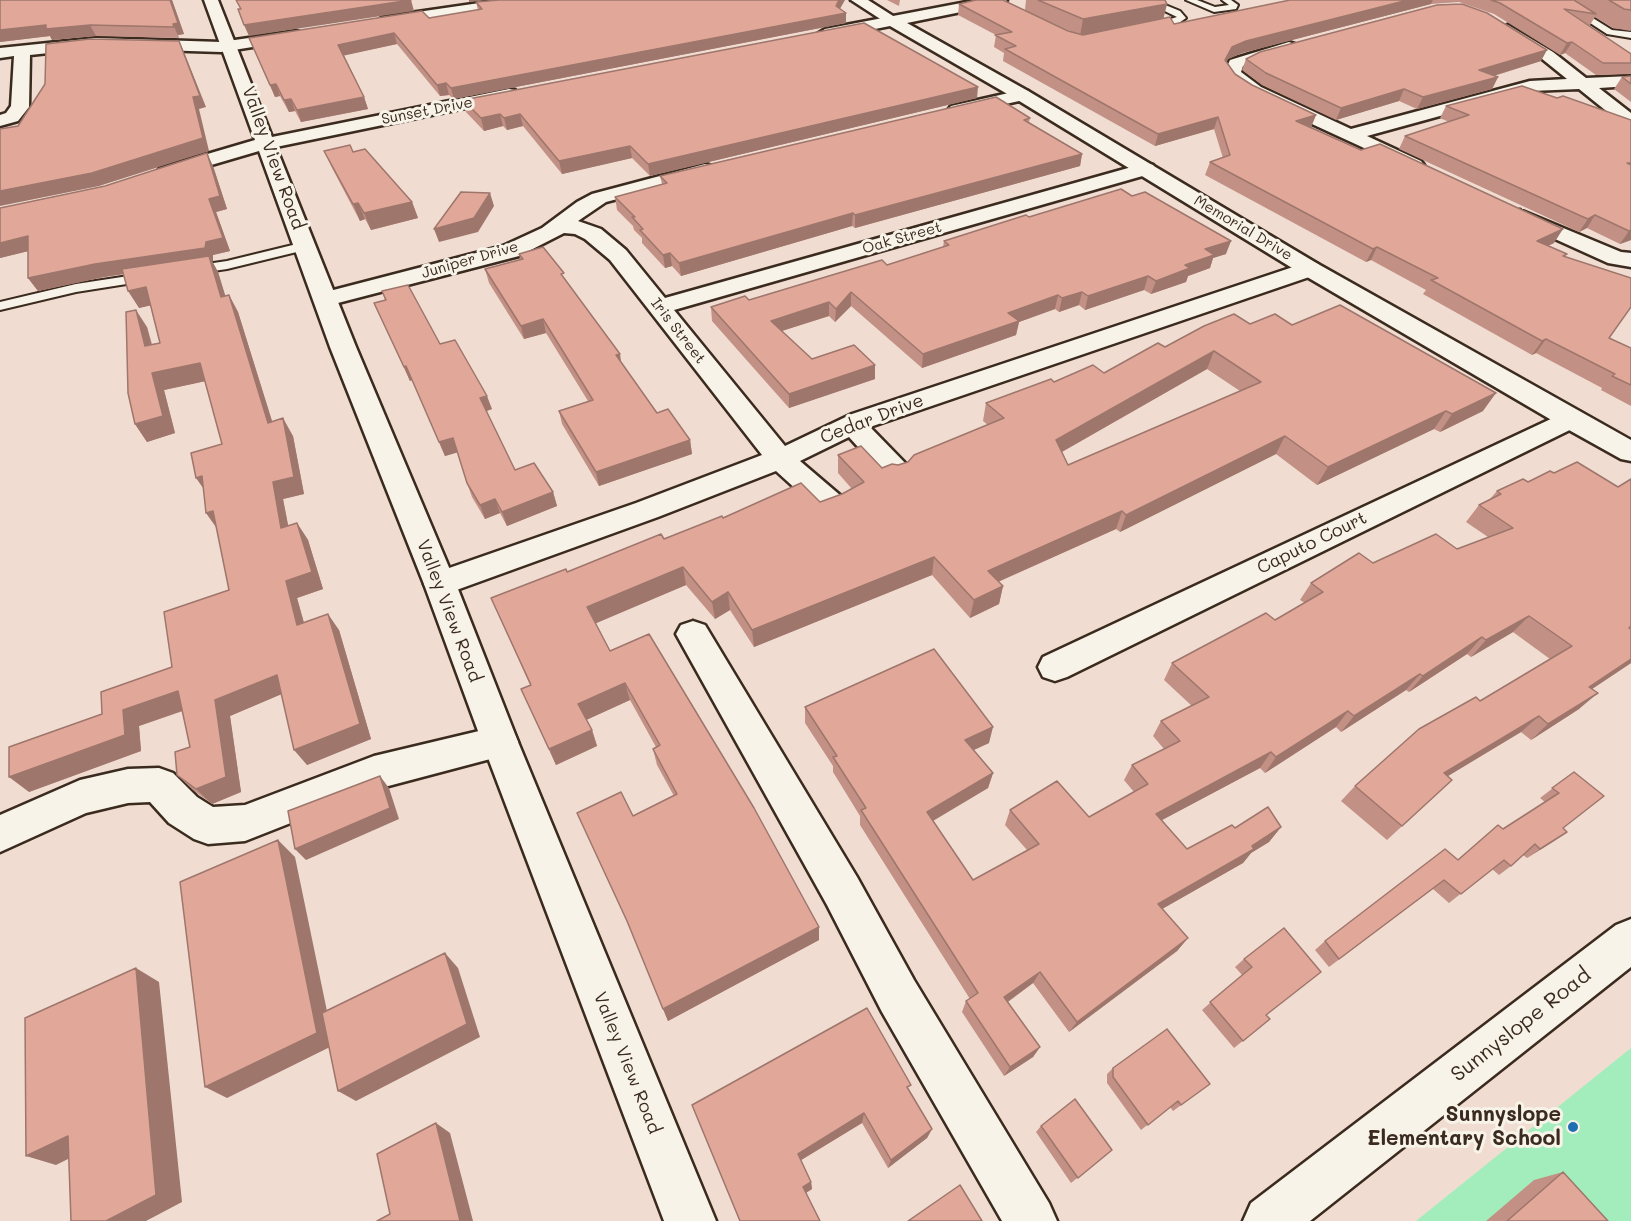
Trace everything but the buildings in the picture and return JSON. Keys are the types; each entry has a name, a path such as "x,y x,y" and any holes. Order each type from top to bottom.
{"street":[{"name":"Valley View Road","path":"212,0 243,78 264,144 343,347 440,584 500,742 690,1221"},
{"path":"363,25 449,5 473,7 544,0"},
{"name":"Memorial Drive","path":"858,0 1022,95 1310,269 1631,452"},
{"path":"804,38 991,2"},
{"path":"473,7 487,23"},
{"path":"1497,24 1547,55 1631,122"},
{"path":"0,53 96,43 230,46 310,34"},
{"path":"1306,43 1249,58 1236,63 1231,71 1238,80 1255,91 1435,175"},
{"path":"0,121 12,117 20,107 22,50"},
{"path":"1349,135 1504,91 1530,86 1631,81"},
{"name":"Sunset Drive","path":"147,179 200,161 264,144 530,90"},
{"path":"942,114 1022,95"},
{"name":"Juniper Drive","path":"326,299 511,251 532,243 599,198 727,164"},
{"name":"Oak Street","path":"658,307 1146,169"},
{"path":"1499,205 1599,252 1631,260"},
{"name":"Iris Street","path":"560,226 580,228 602,240 625,264 780,459 830,503"},
{"name":"Cedar Drive","path":"440,584 647,510 780,459 852,424 1310,269"},
{"name":"Caputo Court","path":"1055,667 1570,419"},
{"path":"852,424 896,471"},
{"path":"693,634 842,891 898,996 1031,1221"},
{"path":"0,834 80,796 128,786 159,785 183,810 208,826 245,823 374,773 500,742"},
{"name":"Sunnyslope Road","path":"1269,1221 1631,940"}],"lane":[{"path":"1138,31 1173,23 1182,18 1146,0"},
{"path":"1190,0 1214,9 1233,7 1234,5 1226,0"},
{"path":"1559,0 1610,32 1631,35"},
{"path":"180,272 226,265 305,246"},
{"path":"0,306 76,288 158,275"}],"green space":[{"name":"Sunnyslope Elementary School","path":"1631,1048 1631,1221 1416,1221"}],"place":[{"name":"Sunnyslope Elementary School","path":"1573,1127"}]}
